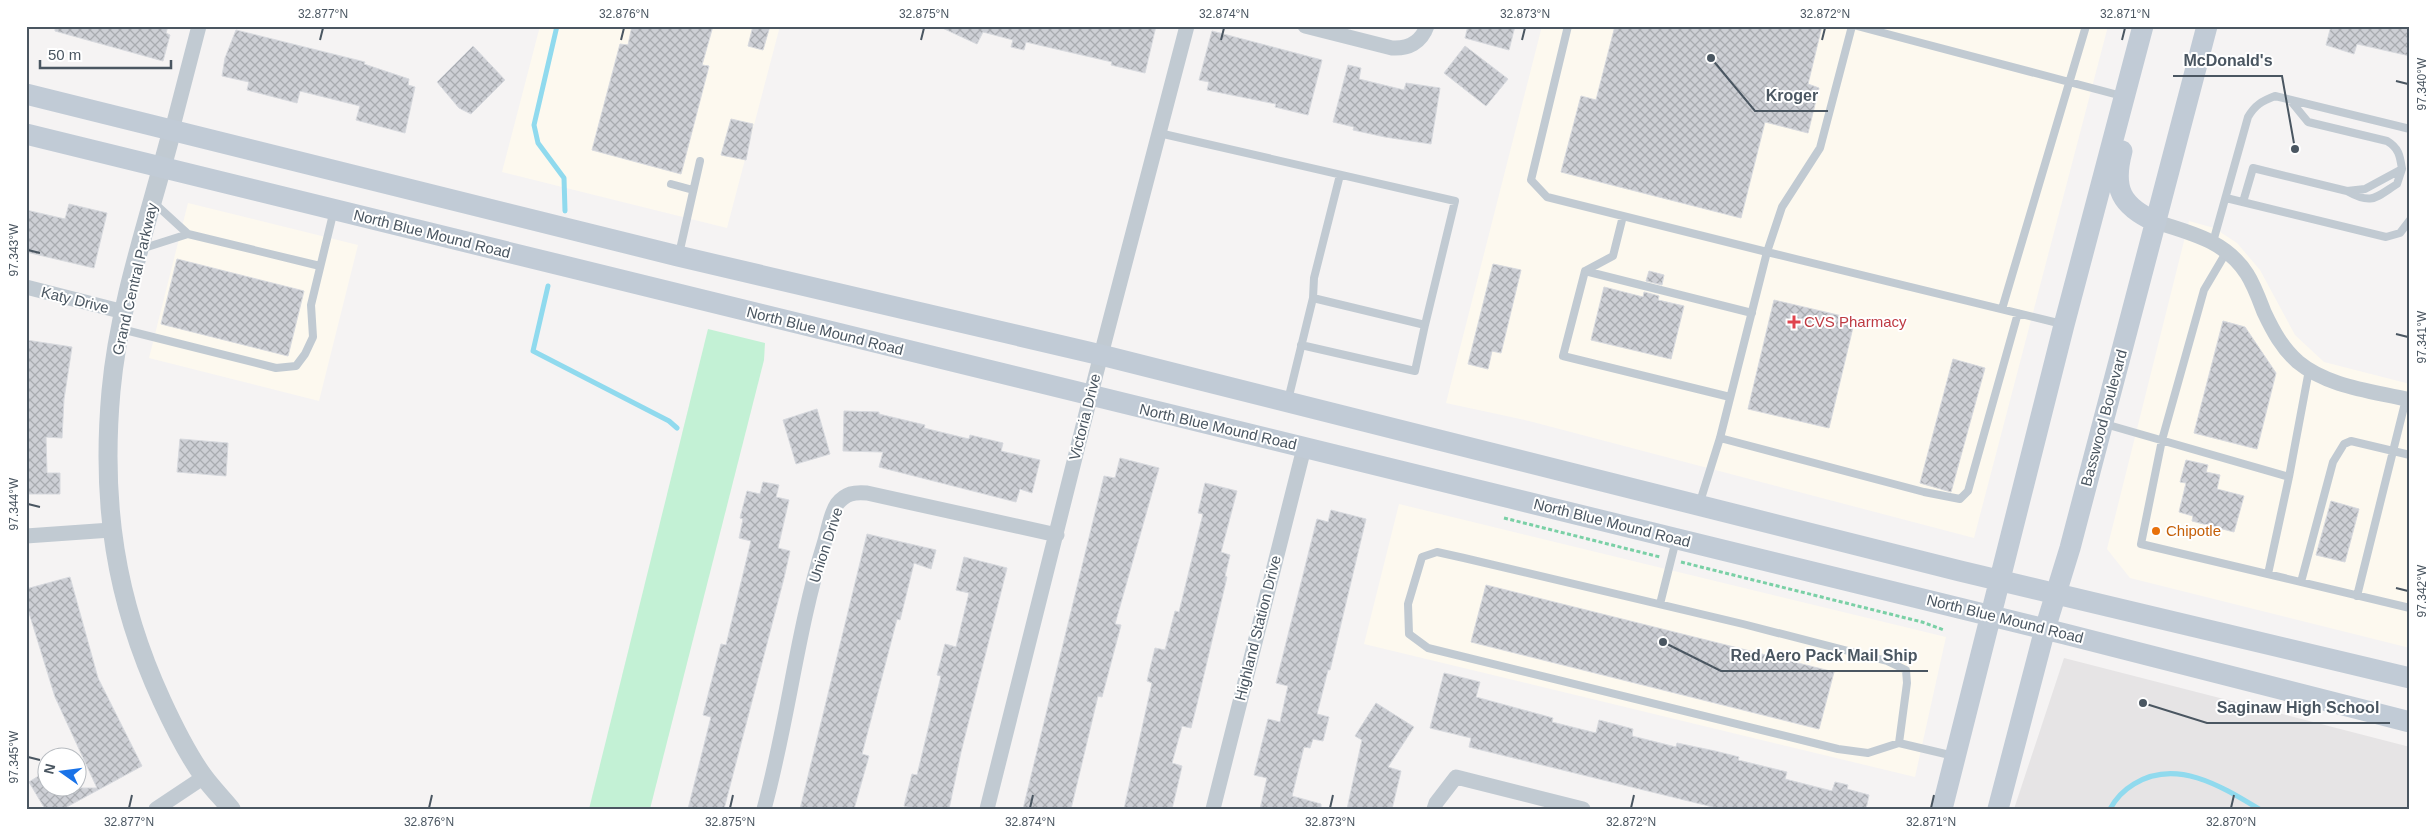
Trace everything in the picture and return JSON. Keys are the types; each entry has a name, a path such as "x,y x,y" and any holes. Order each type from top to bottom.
{"main road":[{"path":"1942,809 2064,325 2143,26"},
{"name":"Basswood Boulevard","path":"1998,809 2045,629 2103,423 2207,26"},
{"path":"26,94 678,256 1288,402 1999,581 2410,678"},
{"path":"2118,119 2124,144 2118,166 2120,192 2131,209 2156,222"},
{"name":"North Blue Mound Road","path":"26,134 2045,629 2410,722"}],"street":[{"name":"Grand Central Parkway","path":"199,26 123,321 111,391 109,461 111,530 118,575 138,644 167,713 204,777 231,809"},
{"name":"Victoria Drive","path":"987,809 1057,535 1100,356 1187,26"},
{"path":"1305,26 1392,48 1403,48 1420,39 1428,26"},
{"path":"2156,222 2213,242 2227,251 2248,275 2276,337 2291,356 2309,370 2332,380 2408,400"},
{"name":"Katy Drive","path":"26,287 123,321"},
{"name":"Highland Station Drive","path":"1213,809 1304,448"},
{"name":"Union Drive","path":"764,809 775,767 816,568 836,506 846,495 855,492 867,493 1057,535"},
{"path":"26,536 111,530"},
{"path":"156,809 204,777"},
{"path":"1434,809 1436,803 1456,777 1583,809"}],"lane":[{"path":"1568,26 1531,180 1547,197 2064,325"},
{"path":"1698,505 1720,438 1767,252 1782,207 1820,148 1852,26"},
{"path":"1857,26 2124,96"},
{"path":"2002,309 2086,26"},
{"path":"2213,242 2248,117 2254,107 2261,101 2275,96 2410,129"},
{"path":"2243,202 2253,168 2347,191 2363,200 2374,200 2398,184 2402,169 2399,151 2395,145 2387,141 2308,122 2290,100"},
{"path":"1159,133 1455,201 1415,371 1301,345"},
{"path":"678,256 700,161"},
{"path":"2347,191 2365,189 2402,169"},
{"path":"1288,402 1313,298 1314,278 1340,175"},
{"path":"671,184 693,190"},
{"path":"2226,198 2386,237 2400,233 2410,220"},
{"path":"153,201 188,234 320,266"},
{"path":"123,321 276,368 296,366 305,354 313,337 311,305 334,210"},
{"path":"1623,216 1613,256 1585,271 1563,356 1730,397"},
{"path":"141,249 188,234"},
{"path":"2227,251 2204,290 2162,440 2141,544 2410,608"},
{"path":"1585,271 1752,313"},
{"path":"1313,298 1425,325"},
{"path":"1720,438 1932,494 1960,499 1968,491 2018,313"},
{"path":"2268,574 2309,370"},
{"path":"2357,596 2408,400"},
{"path":"2103,423 2289,476"},
{"path":"2301,582 2333,462 2339,450 2351,441 2410,455"},
{"path":"1660,604 1676,538"},
{"path":"1899,743 1907,683 1906,670 1887,661 1660,604 1437,552 1422,557 1408,604 1409,634 1428,648 1838,749 1868,753 1899,743 1956,757"}],"shaded area":[{"path":"540,26 780,26 727,228 502,172"},
{"path":"1542,26 2108,26 1974,538 1529,421 1446,403"},
{"path":"188,203 358,245 319,401 149,358"},
{"path":"2189,221 2214,228 2237,243 2260,270 2295,335 2324,362 2410,384 2410,648 2130,578 2107,549"},
{"path":"1399,504 1946,637 1915,777 1364,644"},
{"path":"2064,658 2410,747 2410,809 2014,809"}],"green space":[{"path":"708,329 765,343 764,360 650,809 589,809"}],"building":[{"path":"55,26 168,26 166,33 170,35 163,61 55,31"},
{"path":"632,26 713,26 702,65 709,66 681,174 592,150 620,44 628,45"},
{"path":"753,26 770,26 763,50 748,46"},
{"path":"938,26 1156,26 1145,73 1111,65 1112,62 1026,42 1024,50 1011,47 1013,40 983,32 977,44"},
{"path":"1468,26 1515,26 1509,50 1465,38"},
{"path":"1615,26 1822,26 1808,84 1819,88 1808,133 1765,122 1741,218 1561,172 1581,96 1596,100"},
{"path":"2331,26 2410,26 2410,56 2357,44 2354,54 2326,45"},
{"path":"236,30 365,62 364,64 409,79 408,85 415,87 405,133 356,120 360,106 300,91 297,103 247,90 249,82 222,76 225,58"},
{"path":"1212,31 1322,60 1308,115 1275,107 1276,104 1207,90 1209,82 1199,80"},
{"path":"473,46 505,80 471,114 459,108 437,82"},
{"path":"1465,46 1508,79 1486,106 1444,73"},
{"path":"1348,65 1361,68 1359,79 1404,90 1406,83 1440,88 1431,144 1353,130 1354,127 1333,122"},
{"path":"731,119 753,124 746,160 721,155"},
{"path":"69,204 107,213 94,268 26,252 26,210 65,219"},
{"path":"177,259 304,291 288,356 161,324"},
{"path":"1493,264 1521,270 1501,353 1492,351 1488,369 1468,364"},
{"path":"1649,271 1664,275 1662,285 1646,281"},
{"path":"1604,287 1643,297 1644,292 1659,296 1658,300 1684,306 1671,359 1591,340"},
{"name":"CVS Pharmacy","path":"1774,300 1855,319 1829,428 1748,409"},
{"path":"2223,321 2245,327 2276,373 2257,449 2194,433"},
{"path":"26,340 72,347 64,399 62,438 46,437 47,473 60,473 60,494 26,494"},
{"path":"1953,359 1985,368 1951,492 1920,483"},
{"path":"817,409 830,454 796,464 783,420"},
{"path":"844,411 879,412 879,414 925,425 924,428 969,439 970,435 1003,443 1001,451 1040,460 1032,493 1020,489 1016,502 879,467 883,452 843,451"},
{"path":"180,439 228,443 226,476 177,472"},
{"path":"1120,458 1159,468 1115,624 1121,625 1102,697 1098,696 1071,809 1023,809 1104,476 1115,478"},
{"path":"2186,460 2208,465 2206,472 2220,475 2217,489 2244,496 2234,532 2192,521 2193,516 2179,512 2186,483 2180,482"},
{"path":"763,482 779,485 776,497 789,500 778,548 790,551 784,578 724,809 688,809 711,717 703,715 721,644 726,645 751,541 739,538 743,519 740,518 747,491 760,494"},
{"path":"1205,483 1237,491 1221,552 1230,555 1225,576 1227,577 1197,704 1191,728 1182,726 1172,763 1182,766 1172,809 1124,809 1152,683 1147,681 1155,648 1165,650 1175,611 1179,612 1203,514 1198,513"},
{"path":"2331,501 2359,509 2345,562 2316,555"},
{"path":"1331,510 1366,519 1330,670 1328,670 1317,714 1329,717 1323,741 1313,739 1310,748 1304,747 1292,796 1321,804 1321,809 1260,809 1267,778 1254,775 1268,719 1280,722 1288,686 1276,683 1317,519 1328,522"},
{"path":"867,534 936,550 931,569 914,563 900,620 897,619 862,754 869,756 854,809 800,809"},
{"path":"964,557 1007,568 961,752 949,809 917,809 904,806 912,774 917,775 941,676 937,675 945,644 956,647 969,593 956,590"},
{"path":"70,577 98,678 142,766 88,795 88,788 97,788 88,768 88,748 79,748 55,697 26,603 26,589"},
{"path":"1486,585 1834,672 1819,729 1471,642"},
{"path":"1444,673 1480,682 1476,697 1553,718 1552,722 1596,733 1599,720 1633,729 1632,736 1676,747 1677,743 1715,751 1739,757 1738,760 1787,772 1785,779 1832,791 1835,782 1848,785 1847,789 1869,795 1866,809 1721,809 1469,747 1471,738 1430,728"},
{"path":"1376,703 1414,727 1388,767 1401,771 1392,809 1347,809 1362,740 1355,736"},
{"path":"38,776 38,797 29,782"},
{"path":"38,798 83,798 63,809 45,809"}],"waterway":[{"path":"557,26 534,125 538,143 564,178 565,211"},
{"path":"548,286 533,351 669,421 677,428"},
{"path":"2110,809 2120,795 2134,784 2150,777 2166,774 2182,774 2214,784 2259,809"}],"place":[{"name":"Kroger","path":"1711,58"},
{"name":"McDonald's","path":"2295,149"},
{"name":"CVS Pharmacy","path":"1794,322"},
{"name":"Chipotle","path":"2156,531"},
{"name":"Red Aero Pack Mail Ship","path":"1663,642"},
{"name":"Saginaw High School","path":"2143,703"}]}
